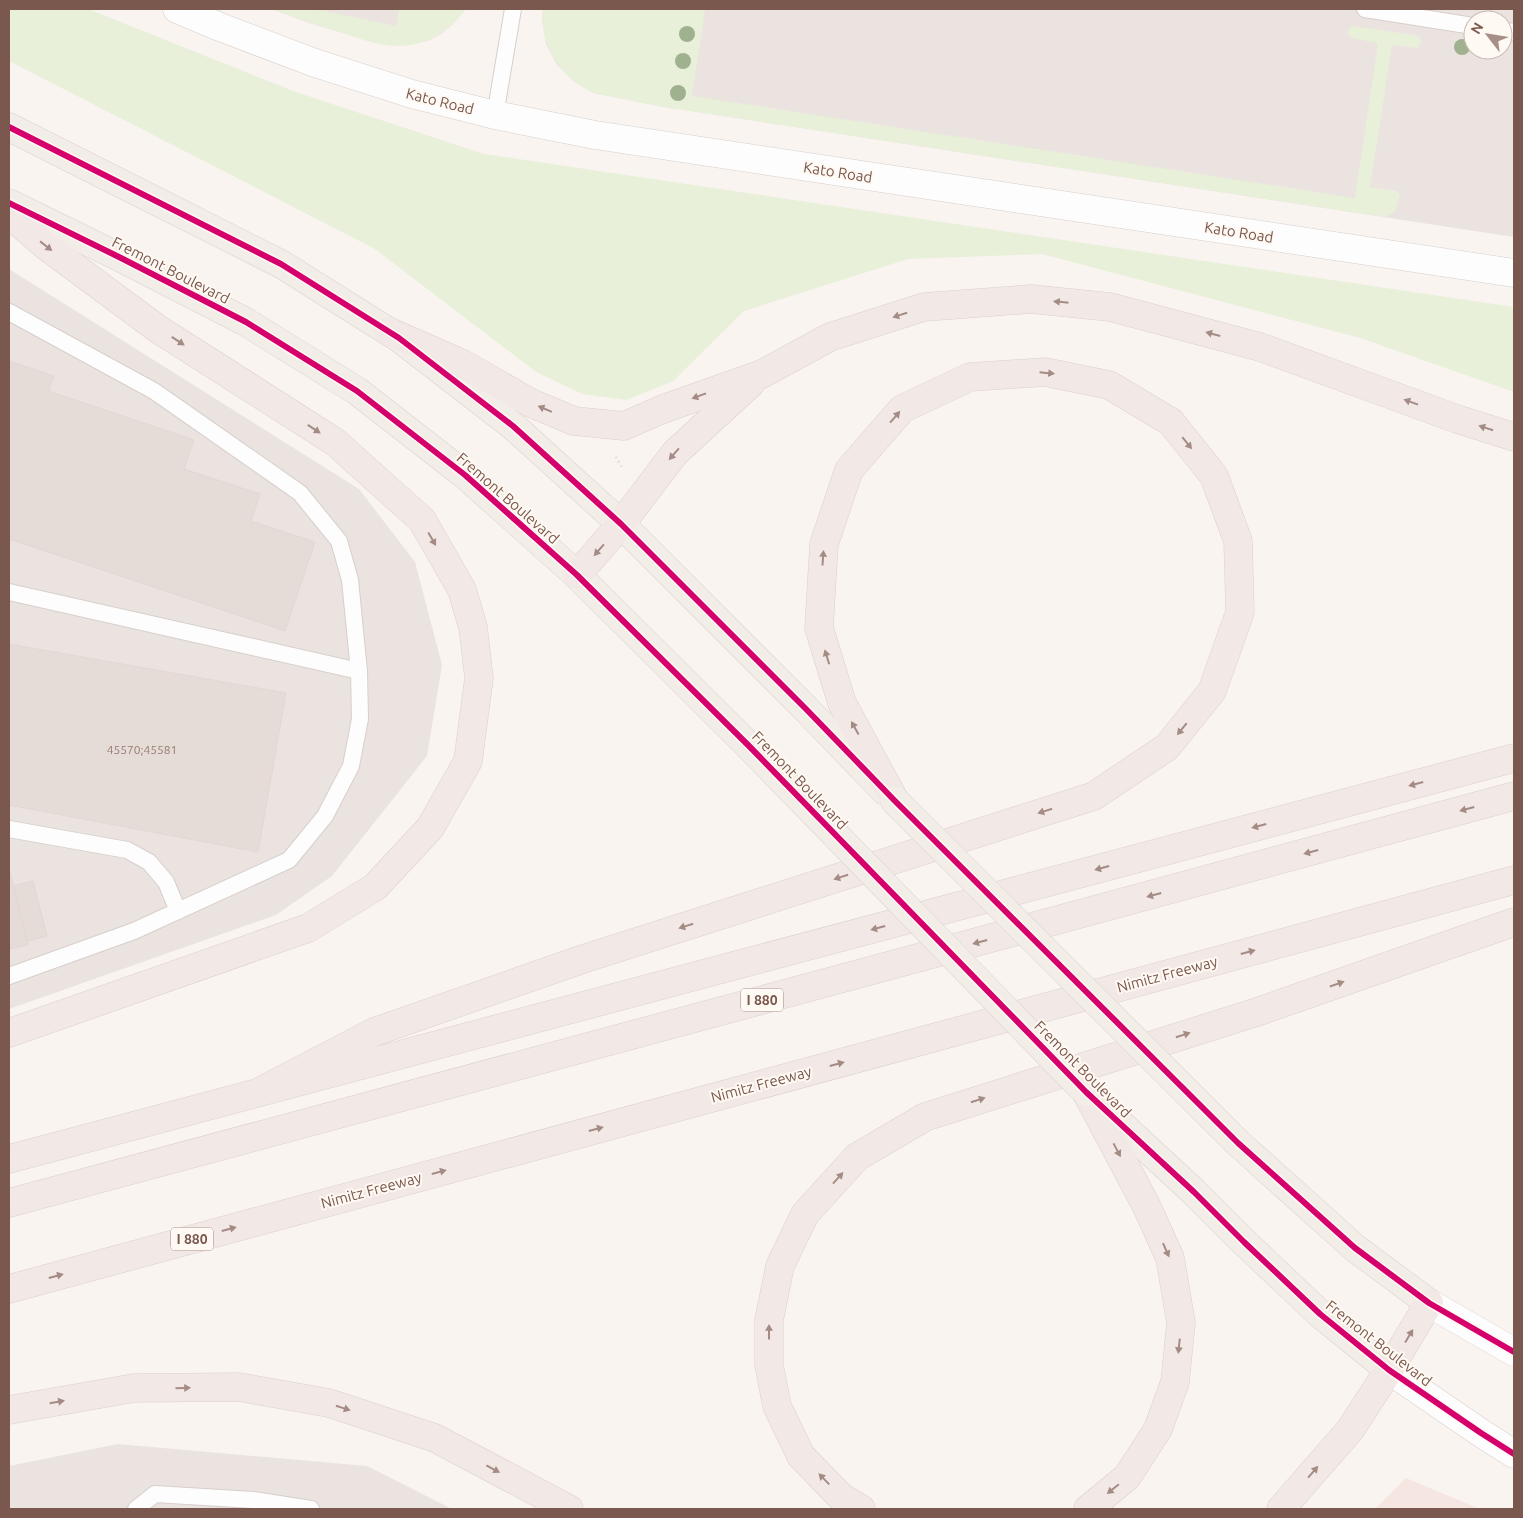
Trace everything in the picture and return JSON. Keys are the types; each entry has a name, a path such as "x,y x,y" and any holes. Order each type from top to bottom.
{"highway":[{"path":"9,214 46,246 158,328 335,442 422,520 462,590 473,627 479,678 468,761 430,828 375,887 308,928 9,1033"},
{"path":"388,331 463,364 531,403 574,421 624,426 762,374 830,337 924,307 1032,298 1110,307 1260,347 1457,419 1514,437"},
{"path":"259,1092 374,1032 583,959 1094,796 1167,747 1212,691 1240,612 1238,541 1214,476 1171,422 1109,385 1044,372 970,377 902,409 849,470 824,544 819,628 842,703 895,801"},
{"path":"577,575 621,524 675,453 762,374"},
{"path":"9,1159 1514,758"},
{"name":"I 880","path":"9,1203 1121,904 1514,796"},
{"name":"Nimitz Freeway","path":"9,1289 1514,880"},
{"path":"862,1509 841,1497 801,1456 777,1406 769,1365 768,1320 780,1266 806,1214 857,1157 925,1117 1257,1012 1514,922"},
{"path":"1086,1092 1146,1205 1170,1258 1181,1323 1175,1382 1158,1429 1127,1478 1088,1509"},
{"path":"1281,1509 1350,1430 1430,1303"},
{"path":"9,1410 134,1388 248,1388 328,1403 435,1438 569,1509"}],"main road":[{"path":"9,127 281,264 388,331 513,426 621,524 1238,1143 1355,1248 1430,1303"},
{"name":"Fremont Boulevard","path":"9,203 246,322 357,392 465,475 577,575 749,746 1086,1092 1194,1192 1320,1314 1389,1370"}],"street":[{"name":"Kato Road","path":"177,9 220,28 316,64 412,94 595,136 1514,273"},
{"path":"1430,1303 1514,1352"},
{"name":"Fremont Boulevard","path":"1389,1370 1514,1454"}],"lane":[{"path":"495,114 514,9"},
{"path":"1365,9 1463,24"},
{"path":"9,312 154,392 300,493 339,541 350,580 359,671 360,719 351,766 325,816 289,860 134,931 9,976"},
{"path":"9,592 359,671"},
{"path":"9,829 127,850 150,862 166,882 178,910"},
{"path":"136,1509 155,1494 219,1504 253,1500 311,1509"}],"shaded area":[{"path":"271,9 466,9 441,34 428,41 401,46 379,44 306,22"},
{"path":"543,9 1514,9 1514,237 664,107 593,93 573,81 557,65 546,44 542,20"},
{"path":"9,269 359,489 415,562 442,665 427,756 332,876 276,915 9,1009"},
{"path":"118,1444 367,1466 452,1509 9,1509 9,1466"},
{"path":"1406,1478 1480,1509 1375,1509"}],"green space":[{"path":"9,9 88,9 293,91 484,154 1514,307 1514,392 1360,338 1042,254 908,259 744,311 673,381 627,400 582,394 536,372 375,249 9,61"},
{"path":"271,9 314,9 396,26 399,9 466,9 439,35 417,44 393,46 366,41"},
{"path":"543,9 705,9 692,96 1355,198 1378,43 1352,38 1348,34 1348,30 1353,26 1414,35 1419,37 1421,41 1420,46 1417,48 1392,45 1370,187 1397,191 1400,195 1395,211 1385,217 664,107 601,95 581,86 561,69 548,47 544,35"}],"building":[{"path":"9,361 54,376 48,391 194,440 184,469 260,494 251,521 315,542 285,631 9,539"},
{"path":"9,644 286,693 258,852 9,805"},
{"path":"9,869 28,945 9,949"},
{"path":"33,881 47,936 27,941 13,886"}],"cycle path":[{"path":"9,127 281,264 399,338 513,426 621,524 1238,1143 1355,1248 1429,1303 1514,1352"},
{"path":"9,203 246,322 357,391 465,475 577,575 749,746 1086,1092 1194,1192 1320,1314 1389,1370 1514,1454"}]}
